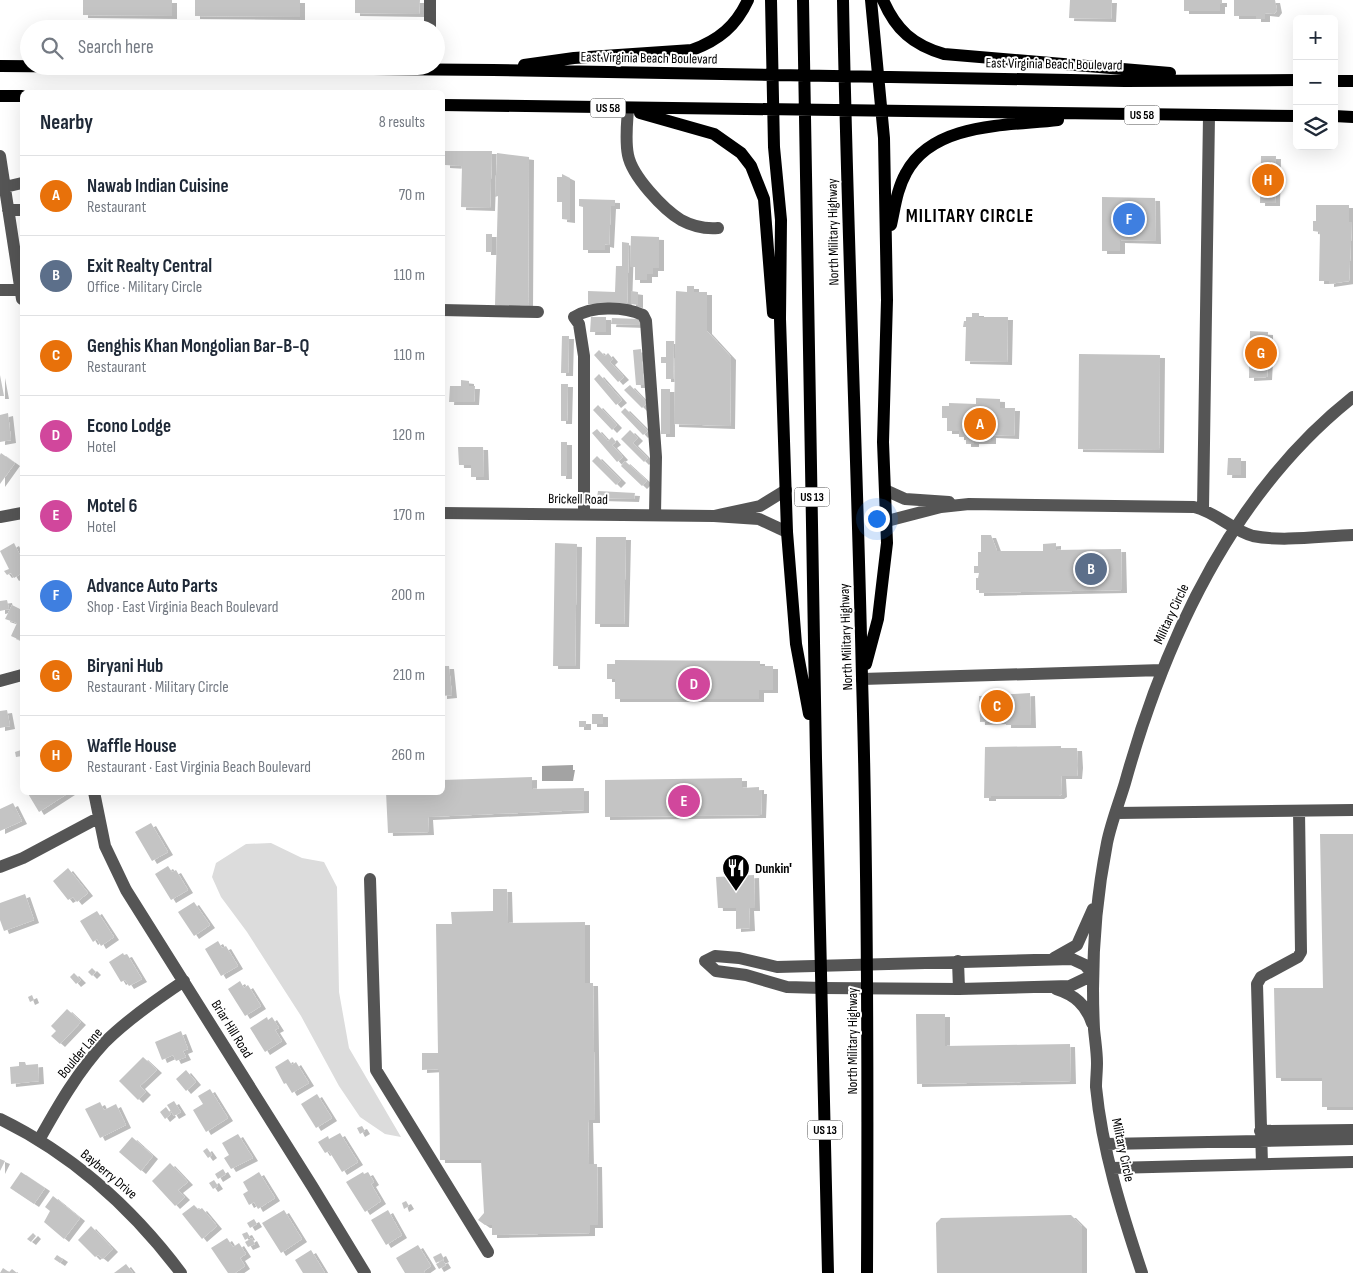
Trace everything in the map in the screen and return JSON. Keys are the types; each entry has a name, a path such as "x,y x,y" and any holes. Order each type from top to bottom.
{"main road":[{"path":"493,70 574,58 692,50 707,45 723,35 737,21 748,0"},
{"path":"771,0 773,109 781,220 782,392 787,532 796,644 816,751"},
{"name":"North Military Highway","path":"804,0 816,751 828,1273"},
{"name":"North Military Highway","path":"843,0 848,239 862,679 867,988 867,1273"},
{"path":"862,679 878,619 887,543 883,442 887,305 886,244 882,110 871,0"},
{"path":"883,0 896,26 907,37 920,45 944,54 1168,73 1204,80"},
{"name":"East Virginia Beach Boulevard","path":"0,66 20,66"},
{"name":"East Virginia Beach Boulevard","path":"445,68 772,76 1293,80"},
{"path":"1338,81 1353,81"},
{"path":"0,96 20,96"},
{"name":"US 58","path":"445,105 628,109 882,110 1104,115 1293,116"},
{"path":"628,109 714,134 741,153 752,166 764,199 773,316 782,392"},
{"path":"886,244 903,180 917,157 930,145 953,135 981,129 1104,115"},
{"path":"1338,116 1353,117"}],"street":[{"path":"430,0 430,20"},
{"path":"628,109 628,156 633,169 642,182 680,219 695,226 718,228"},
{"path":"1203,509 1209,116"},
{"path":"0,158 5,187 5,204 18,236 20,265"},
{"path":"5,187 20,183"},
{"path":"5,204 20,209"},
{"path":"0,290 20,294"},
{"path":"584,514 584,356 581,331 574,317 583,312 599,309 637,312 643,315 646,321 656,457 656,515"},
{"path":"445,310 538,312"},
{"name":"Military Circle","path":"1142,1273 1126,1228 1106,1144 1096,1085 1093,975 1100,888 1107,840 1149,703 1200,586 1237,528 1271,480 1293,453 1353,397"},
{"name":"Brickell Road","path":"714,516 760,506 786,490"},
{"path":"886,490 905,498 969,504 1194,507 1203,509 1254,536 1278,538 1353,535"},
{"path":"887,522 941,507 969,504"},
{"path":"0,517 20,513"},
{"name":"Brickell Road","path":"445,514 714,516 759,519 787,532"},
{"path":"862,679 1162,670"},
{"path":"0,681 20,676"},
{"name":"Briar Hill Road","path":"94,795 105,846 114,868 365,1273"},
{"path":"1116,813 1353,810"},
{"path":"1262,1164 1257,984 1261,976 1298,957 1301,952 1299,811"},
{"path":"0,867 23,858 98,818"},
{"path":"370,880 376,1070 488,1252"},
{"name":"Military Circle","path":"1050,959 1077,944 1087,925 1100,888"},
{"name":"Military Circle","path":"715,956 739,958 777,967 821,967 958,961 1072,959 1080,962 1093,975 1070,986 959,989 822,988 787,986 746,975 716,971 705,961 715,956"},
{"path":"958,961 959,989"},
{"name":"Boulder Lane","path":"38,1140 62,1100 106,1042 137,1015 184,981"},
{"name":"Military Circle","path":"1046,986 1077,998 1088,1012 1094,1029"},
{"name":"Bayberry Drive","path":"0,1119 38,1140 102,1185 132,1214 181,1273"},
{"path":"1106,1144 1353,1130"},
{"path":"1261,1136 1353,1139"},
{"path":"1112,1168 1353,1162"}],"shaded area":[{"path":"573,765 573,770 575,770 573,781 542,781 542,766"},
{"path":"271,843 302,858 324,862 337,887 339,992 349,1048 401,1137 385,1134 360,1117 339,1086 301,1016 247,932 221,897 212,877 216,863 246,844"}],"building":[{"path":"83,0 172,0 172,16 83,15"},
{"path":"195,0 300,0 300,17 195,16"},
{"path":"355,0 420,0 419,14 355,13"},
{"path":"1070,0 1112,0 1111,19 1069,18"},
{"path":"1184,0 1222,0 1222,4 1220,4 1220,11 1184,11"},
{"path":"1234,0 1275,0 1277,10 1274,14 1265,13 1265,19 1256,19 1256,16 1234,16"},
{"path":"445,151 492,151 490,208 461,207 462,166 445,165"},
{"path":"497,153 529,157 528,306 520,305 520,309 495,305 498,196 495,197"},
{"path":"1261,156 1276,156 1275,203 1260,203"},
{"path":"562,174 570,178 570,220 562,219 562,202 557,202 557,177 562,177"},
{"path":"1102,197 1155,198 1156,241 1120,240 1120,251 1102,251"},
{"path":"579,199 615,200 615,206 611,206 609,245 605,244 605,250 583,250 583,207 579,206"},
{"path":"1316,205 1349,205 1349,222 1352,222 1349,281 1329,284 1329,281 1319,281 1320,232 1313,231 1313,221 1316,221"},
{"path":"486,234 492,234 492,252 486,252"},
{"path":"631,236 659,237 659,268 653,268 653,274 647,274 647,280 635,280 635,267 630,267"},
{"path":"622,242 629,243 627,304 588,304 588,291 615,292 616,266 622,266"},
{"path":"687,286 694,286 694,292 707,292 707,331 731,357 730,426 674,424 676,291 687,292"},
{"path":"631,291 638,292 638,305 631,304"},
{"path":"972,313 979,313 979,317 1008,317 1007,362 965,361 966,327 963,327 966,317 972,317"},
{"path":"591,317 606,317 606,332 590,332"},
{"path":"612,318 640,319 640,325 611,324"},
{"path":"1250,331 1268,332 1268,346 1272,346 1272,359 1268,359 1267,377 1249,378"},
{"path":"562,336 569,336 568,373 561,373"},
{"path":"666,341 674,341 673,379 666,379 666,363 661,363 661,357 666,357"},
{"path":"641,349 644,385 636,385 633,350"},
{"path":"599,350 605,356 608,353 613,359 610,362 624,377 618,382 594,355"},
{"path":"1079,354 1160,355 1159,450 1078,449"},
{"path":"599,374 622,400 616,405 594,379"},
{"path":"0,375 4,396 0,396"},
{"path":"461,380 469,381 469,386 475,386 474,402 449,402 450,386 461,386"},
{"path":"561,384 568,384 567,421 561,421"},
{"path":"630,385 647,403 642,408 624,390"},
{"path":"661,389 670,389 670,434 661,434"},
{"path":"976,398 1000,399 1000,408 1015,408 1014,436 991,435 991,441 974,441 974,444 966,444 966,437 959,437 959,431 947,431 947,418 942,418 942,406 949,406 949,403 976,404"},
{"path":"598,405 617,425 612,430 593,410"},
{"path":"625,408 648,431 643,435 621,412"},
{"path":"8,413 11,440 0,442 0,415"},
{"path":"597,429 608,441 612,437 616,442 612,445 623,457 617,462 592,433"},
{"path":"630,430 638,438 633,443 648,458 644,462 621,439"},
{"path":"561,442 567,442 567,476 561,476"},
{"path":"458,447 483,447 484,477 471,477 471,465 459,465"},
{"path":"1,453 15,463 0,484 0,455"},
{"path":"597,456 621,480 616,485 592,461"},
{"path":"1228,458 1241,458 1241,475 1227,475"},
{"path":"625,461 647,481 642,486 621,466"},
{"path":"598,491 635,493 634,499 597,498"},
{"path":"981,535 991,535 997,551 1043,551 1043,544 1056,543 1056,550 1121,549 1122,590 979,593 979,590 976,590 976,578 978,578 979,573 974,573 974,566 978,566 978,552 981,552"},
{"path":"596,537 626,537 624,624 595,624"},
{"path":"14,543 20,555 20,574 14,578 11,573 7,575 4,571 9,569 0,551"},
{"path":"555,543 577,544 575,666 553,666"},
{"path":"7,600 9,609 0,611 0,601"},
{"path":"12,605 20,609 20,640 11,636 17,623 5,619"},
{"path":"615,660 760,661 760,666 773,666 773,690 759,690 759,699 615,699 615,679 607,679 607,664 615,664"},
{"path":"445,666 449,666 452,695 445,696"},
{"path":"1030,693 1031,725 1006,725 1006,721 980,722 979,696"},
{"path":"7,710 10,726 0,728 0,711"},
{"path":"592,714 603,714 603,724 592,724"},
{"path":"579,721 586,721 586,727 579,727"},
{"path":"1061,746 1061,748 1077,748 1078,765 1077,776 1061,776 1062,794 1059,796 991,796 991,798 984,798 985,747"},
{"path":"20,750 20,756 16,757 15,752"},
{"path":"532,777 532,789 584,788 584,810 428,817 429,832 388,833 386,795 445,795 445,780"},
{"path":"742,778 742,788 759,787 759,791 762,791 761,815 605,817 605,780"},
{"path":"29,795 65,795 39,812"},
{"path":"13,803 22,821 0,831 0,809"},
{"path":"151,823 168,852 152,861 135,832"},
{"path":"1320,834 1353,834 1353,1107 1322,1107 1322,1078 1276,1078 1274,988 1323,988"},
{"path":"168,866 172,872 176,870 188,890 171,900 155,874"},
{"path":"68,868 88,893 77,902 73,897 68,900 53,881"},
{"name":"Dunkin'","path":"754,875 755,908 749,908 750,928 736,929 736,908 718,908 716,877"},
{"path":"493,889 507,889 508,923 585,922 585,983 593,983 595,1120 588,1120 589,1164 597,1164 598,1225 590,1225 590,1233 492,1235 492,1225 485,1225 478,1220 484,1213 481,1160 440,1160 439,1069 422,1070 422,1053 438,1053 436,924 452,924 451,912 493,911"},
{"path":"25,894 34,920 4,931 0,920 0,903"},
{"path":"194,902 210,925 194,936 178,912"},
{"path":"97,911 114,937 101,946 97,939 93,942 80,921"},
{"path":"218,941 222,948 226,946 238,966 221,976 205,949"},
{"path":"123,953 124,955 127,954 142,979 129,986 125,980 121,982 109,962"},
{"path":"92,968 96,972 92,976 88,972"},
{"path":"74,973 81,980 76,984 70,977"},
{"path":"240,981 244,988 248,985 261,1006 245,1016 228,989"},
{"path":"32,995 34,1000 30,1002 28,997"},
{"path":"67,1009 81,1022 60,1044 51,1036 56,1031 51,1026"},
{"path":"916,1014 945,1014 945,1046 1070,1044 1071,1081 917,1084"},
{"path":"267,1017 268,1020 272,1017 279,1028 275,1030 282,1041 265,1052 250,1028"},
{"path":"181,1031 188,1049 183,1051 186,1057 176,1061 173,1055 162,1060 155,1042"},
{"path":"143,1057 157,1070 140,1086 146,1092 138,1100 119,1081"},
{"path":"288,1059 292,1065 296,1062 309,1083 292,1093 286,1083 284,1084 275,1067"},
{"path":"19,1062 25,1062 26,1065 38,1064 39,1081 11,1084 10,1067 19,1066"},
{"path":"186,1070 196,1082 186,1091 176,1079"},
{"path":"210,1089 228,1118 206,1132 193,1110 203,1104 198,1096"},
{"path":"317,1094 332,1118 316,1128 301,1104"},
{"path":"174,1101 181,1112 174,1116 167,1105"},
{"path":"100,1102 104,1110 116,1104 126,1125 100,1138 85,1109"},
{"path":"166,1107 171,1114 165,1119 160,1112"},
{"path":"362,1126 365,1131 360,1134 357,1128"},
{"path":"340,1133 358,1162 342,1172 329,1151 325,1153 318,1142 328,1136 329,1139"},
{"path":"238,1134 253,1158 231,1169 224,1158 229,1155 222,1143"},
{"path":"132,1137 153,1156 141,1171 119,1152"},
{"path":"207,1148 212,1155 208,1158 203,1151"},
{"path":"0,1159 5,1161 0,1171"},
{"path":"170,1163 188,1182 178,1190 185,1197 175,1206 152,1181"},
{"path":"223,1169 226,1174 218,1179 215,1174"},
{"path":"21,1172 45,1188 34,1204 10,1188"},
{"path":"259,1172 275,1198 258,1209 254,1202 249,1205 243,1194 248,1191 243,1182"},
{"path":"363,1172 364,1174 368,1172 374,1182 371,1184 381,1201 365,1212 346,1182"},
{"path":"214,1180 218,1186 213,1189 209,1183"},
{"path":"53,1196 80,1218 64,1239 44,1222 50,1211 45,1207"},
{"path":"406,1201 409,1206 404,1209 402,1203"},
{"path":"194,1205 199,1210 202,1208 217,1226 202,1239 182,1214"},
{"path":"284,1210 302,1239 281,1253 262,1223"},
{"path":"388,1210 402,1235 386,1245 371,1220"},
{"path":"1071,1215 1082,1226 1082,1273 937,1273 936,1223 941,1218"},
{"path":"254,1219 257,1224 250,1228 247,1223"},
{"path":"91,1226 113,1249 103,1259 98,1255 95,1257 78,1240"},
{"path":"247,1232 250,1237 245,1240 242,1234"},
{"path":"33,1233 36,1236 31,1242 27,1239"},
{"path":"227,1238 233,1247 239,1243 246,1254 240,1258 245,1266 235,1273 228,1273 211,1248"},
{"path":"252,1238 255,1244 248,1247 245,1242"},
{"path":"418,1245 431,1266 424,1271 425,1273 405,1273 396,1258"},
{"path":"311,1250 325,1273 303,1273 295,1260"},
{"path":"441,1253 444,1259 436,1263 433,1257"},
{"path":"57,1255 63,1259 60,1263 54,1259"},
{"path":"443,1260 446,1265 439,1269 436,1264"},
{"path":"126,1264 133,1273 114,1273"},
{"path":"3,1268 9,1272 12,1269 17,1273 0,1273"}],"place":[{"name":"Waffle House","path":"1268,180"},
{"name":"Advance Auto Parts","path":"1129,219"},
{"name":"Biryani Hub","path":"1261,353"},
{"name":"Nawab Indian Cuisine","path":"980,424"},
{"name":"Exit Realty Central","path":"1091,569"},
{"name":"Econo Lodge","path":"694,684"},
{"name":"Genghis Khan Mongolian Bar-B-Q","path":"997,706"},
{"name":"Motel 6","path":"684,801"},
{"name":"Dunkin'","path":"736,892"}],"district":[{"name":"MILITARY CIRCLE","path":"970,216"}]}
